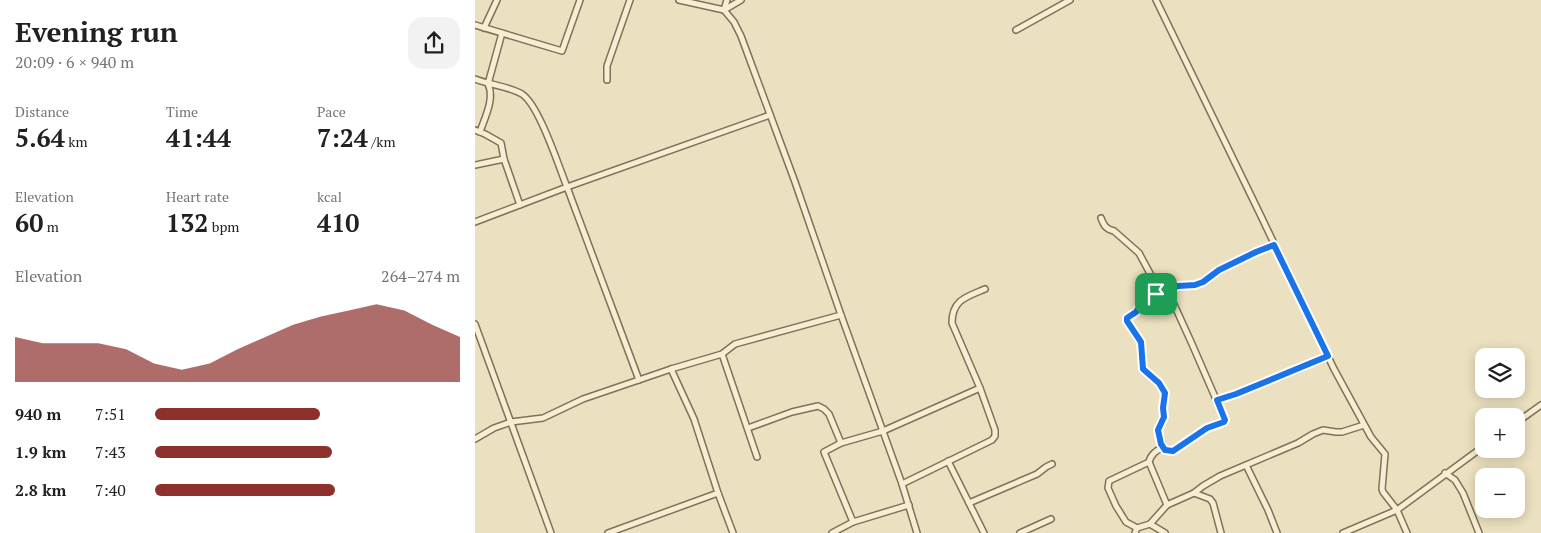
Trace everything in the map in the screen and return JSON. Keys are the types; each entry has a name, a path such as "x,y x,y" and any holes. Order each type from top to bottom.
{"street":[{"path":"484,28 497,0"},
{"path":"475,25 563,51 565,40 580,0"},
{"path":"607,80 607,66 630,0"},
{"path":"679,0 725,10 741,36 902,484 917,533"},
{"path":"725,10 727,0"},
{"path":"725,10 741,0"},
{"path":"1016,30 1070,0"},
{"path":"1156,0 1334,369 1371,437 1385,454 1383,492 1397,510 1407,533"},
{"path":"502,34 488,84 491,90 490,98 478,131 501,143 504,159 520,205"},
{"path":"475,79 513,90 525,96 532,105 543,126 567,187 639,380"},
{"path":"475,222 567,187 770,115"},
{"path":"475,165 504,159"},
{"path":"1101,218 1103,224 1108,229 1114,231 1139,252 1160,292"},
{"path":"1167,289 1225,420 1207,428 1173,451 1168,451 1163,447 1158,430 1164,417 1165,393 1159,383 1143,369 1141,342 1127,321 1127,318 1136,312 1144,300 1160,292 1167,289 1178,286 1195,285 1203,282 1219,270 1274,245"},
{"path":"902,484 948,460 993,440 995,436 995,430 980,388 951,323 952,313 960,301 985,289"},
{"path":"475,439 494,428 511,422 543,418 583,399 722,354 735,344 841,315"},
{"path":"475,324 551,533"},
{"path":"722,354 757,457"},
{"path":"1217,400 1328,356"},
{"path":"671,369 694,419 718,494 733,533"},
{"path":"853,522 824,452 826,449 883,431 980,388"},
{"path":"1525,417 1541,405"},
{"path":"748,428 792,412 818,406 829,414 841,444"},
{"path":"1163,447 1155,452 1149,462 1116,477 1108,483 1107,488 1121,514 1136,530 1150,524 1167,505 1194,493 1220,476 1298,443 1323,430 1342,432 1364,425"},
{"path":"1343,533 1397,510 1475,452"},
{"path":"948,460 984,533"},
{"path":"1149,462 1167,505"},
{"path":"969,503 1037,474 1052,464"},
{"path":"1245,465 1268,510 1277,533"},
{"path":"1445,473 1455,480 1463,493 1479,533"},
{"path":"1194,493 1210,499 1221,533"},
{"path":"608,533 718,494"},
{"path":"831,533 853,522 909,505"},
{"path":"1020,533 1051,519"},
{"path":"1150,524 1165,533"}],"route":[{"path":"1274,245 1328,356 1217,400 1225,420 1224,422 1207,428 1173,451 1165,450 1158,430 1164,417 1163,402 1166,396 1159,383 1144,371 1141,364 1141,342 1127,321 1129,315 1136,312 1144,300 1156,294 1178,286 1195,285 1203,282 1219,270 1274,245"}]}
